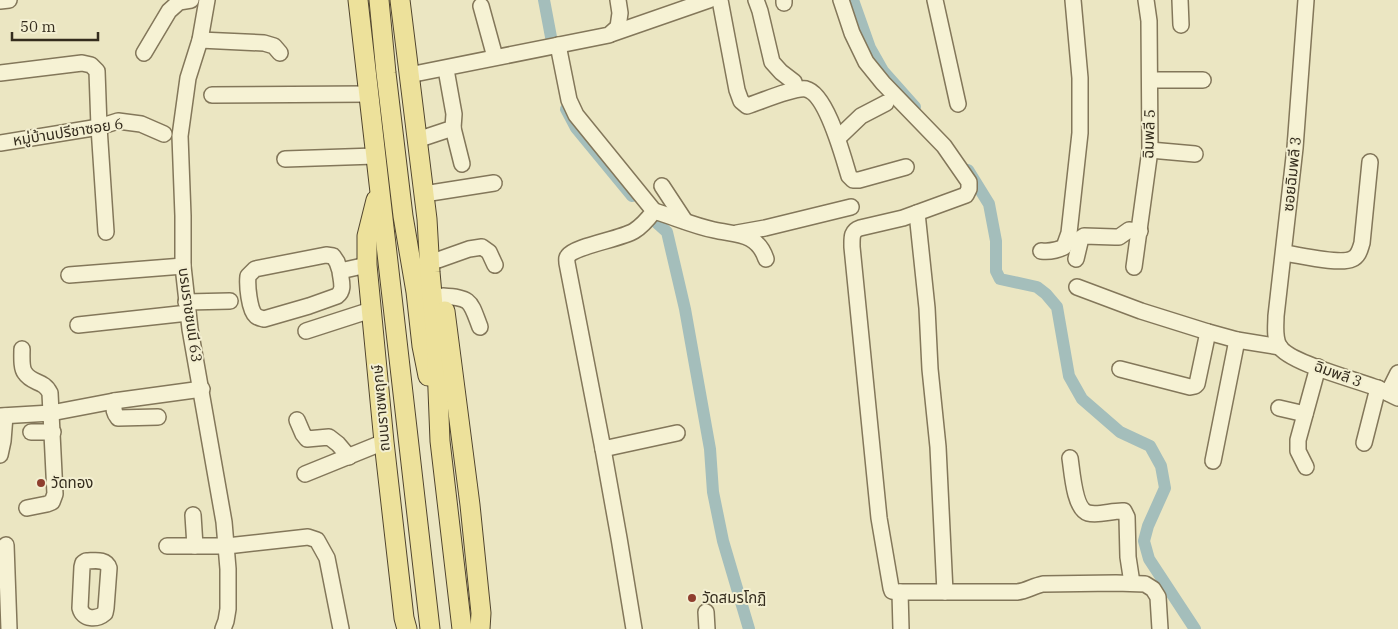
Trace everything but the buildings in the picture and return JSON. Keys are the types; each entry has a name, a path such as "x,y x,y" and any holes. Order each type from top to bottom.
{"main road":[{"path":"350,0 362,34"},
{"name":"ถนนราชพฤกษ์","path":"358,0 430,629"},
{"path":"379,0 403,216 416,292 422,346 441,450 462,629"},
{"path":"401,2 427,219 436,339 441,450"},
{"name":"ถนนราชพฤกษ์","path":"379,187 368,236 367,265 384,442 404,618 407,629"},
{"path":"427,219 438,260 443,296 470,505 481,613 480,629"}],"street":[{"path":"0,1 9,0"},
{"path":"144,53 169,11 179,2 191,0"},
{"name":"บรมราชชนนี 63","path":"207,0 200,40 188,78 180,136 183,266 187,307 227,546 228,609 223,629"},
{"path":"609,35 618,27 620,13 618,0"},
{"path":"409,74 609,35 709,0"},
{"path":"720,0 737,90 742,101 747,106 796,89 806,89 815,94 823,106 838,138 849,176 853,180 906,167"},
{"path":"756,0 772,62 794,82 796,89"},
{"path":"841,0 852,34 866,62 883,84 944,146 970,182 966,195 903,218 860,228 855,230 852,235 879,518 892,591 1017,592 1026,591 1043,584 1145,584 1153,589 1158,597 1160,629"},
{"path":"934,0 958,104"},
{"path":"1041,251 1057,251 1064,247 1070,224 1080,133 1080,78 1073,0"},
{"name":"ฉิมพลี 5","path":"1134,268 1150,150 1149,21 1146,0"},
{"path":"1180,0 1181,24"},
{"name":"ซอยฉิมพลี 3","path":"1280,347 1276,338 1276,316 1295,148 1306,0"},
{"path":"481,6 495,57"},
{"path":"200,40 264,43 274,46 280,53"},
{"path":"558,46 569,100 576,114 654,211 715,231 737,233 766,228 851,207"},
{"path":"0,73 82,63 92,65 97,70 98,127 106,232"},
{"path":"447,74 454,114 453,128 462,164"},
{"path":"1150,80 1204,80"},
{"path":"212,95 368,94"},
{"path":"838,138 861,116 886,103"},
{"name":"หมู่บ้านปรีชาซอย 6","path":"0,142 98,127 118,121 141,124 164,134"},
{"path":"417,140 453,128"},
{"path":"1150,150 1195,154"},
{"path":"284,159 375,156"},
{"path":"1284,253 1343,261 1354,259 1359,253 1362,243 1370,162"},
{"path":"424,194 494,183"},
{"path":"662,186 684,221"},
{"path":"634,629 567,257 579,249 626,235 646,222 654,211"},
{"path":"917,213 927,308 930,370 938,448 945,592"},
{"path":"1076,259 1081,238 1084,236 1116,237 1129,230 1140,231"},
{"path":"737,233 751,239 761,247 766,259"},
{"path":"438,260 469,249 482,247 490,252 495,265"},
{"path":"326,255 333,256 340,272 342,289 337,296 264,319 254,315 247,281 248,276 255,269 326,255"},
{"path":"340,272 367,265"},
{"path":"69,275 183,266"},
{"path":"1077,287 1141,312 1208,332 1237,340 1280,347"},
{"path":"443,296 461,297 468,301 480,327"},
{"path":"78,325 230,301"},
{"path":"306,331 371,310"},
{"path":"1120,369 1190,387 1194,386 1197,384 1208,332"},
{"path":"1214,461 1237,340"},
{"name":"ฉิมพลี 3","path":"1280,347 1292,356 1388,393"},
{"path":"22,349 23,371 26,375 44,384 50,394 55,494 52,502 27,508"},
{"path":"1306,467 1297,446 1318,367"},
{"path":"1364,442 1398,373"},
{"path":"0,454 3,441 3,416 52,413 114,401 202,389"},
{"path":"114,401 113,410 118,418 158,417"},
{"path":"1279,408 1305,414"},
{"path":"297,420 302,434 307,439 329,437 349,457"},
{"path":"31,432 53,432"},
{"path":"603,449 677,433"},
{"path":"305,474 384,442"},
{"path":"1070,458 1077,499 1084,511 1094,513 1124,511 1126,514 1128,557 1132,583"},
{"path":"193,515 195,546"},
{"path":"167,546 227,546 308,537 317,540 327,558 341,629"},
{"path":"6,545 4,610 9,629"},
{"path":"900,592 901,629"},
{"path":"706,612 707,629"}],"waterway":[{"path":"544,0 551,37"},
{"path":"853,0 870,48 883,71 915,107"},
{"path":"566,109 576,128 632,196"},
{"path":"968,170 989,204 996,241 996,271 1000,279 1037,287 1046,294 1057,307 1069,376 1082,399 1120,432 1150,446 1161,466 1165,488 1148,526 1144,541 1149,559 1195,629"},
{"path":"657,223 667,232 685,309 710,449 713,492 723,541 749,629"}],"place":[{"name":"วัดทอง","path":"41,483"},
{"name":"วัดสมรโกฏิ","path":"692,598"}]}
